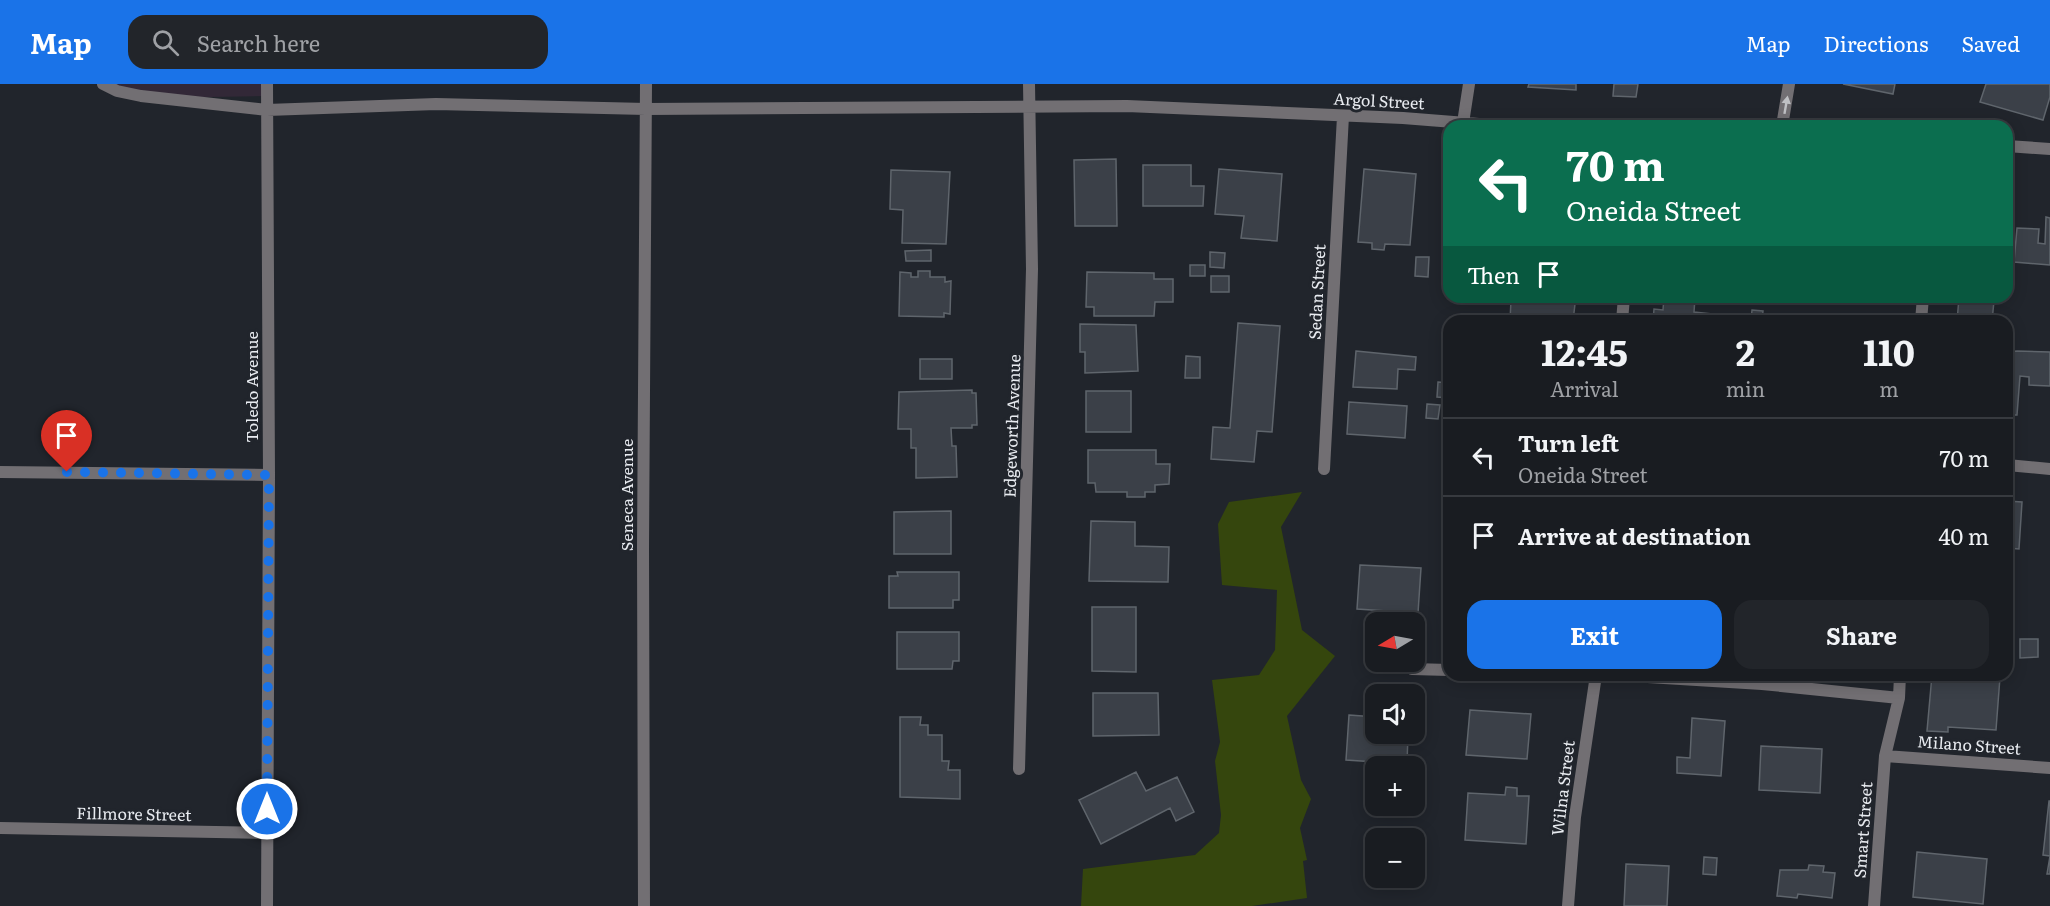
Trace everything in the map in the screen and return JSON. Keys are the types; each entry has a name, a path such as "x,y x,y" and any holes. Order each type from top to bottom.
{"street":[{"name":"Argol Street","path":"103,84 117,91 141,96 267,110 435,104 646,109 1127,106 1443,121"},
{"name":"Toledo Avenue","path":"267,84 269,475 267,906"},
{"name":"Seneca Avenue","path":"644,906 643,546 646,84"},
{"name":"Edgeworth Avenue","path":"1019,769 1032,269 1029,84"},
{"path":"1463,120 1469,84"},
{"path":"1783,120 1789,84"},
{"name":"Sedan Street","path":"1324,469 1343,116"},
{"path":"2013,146 2050,149"},
{"path":"2013,466 2050,469"},
{"path":"0,471 269,475"},
{"path":"1425,669 1443,670"},
{"name":"Wilna Street","path":"1568,906 1575,818 1595,681"},
{"path":"1713,681 1899,698 1900,681"},
{"name":"Smart Street","path":"1874,906 1885,756 1899,698"},
{"name":"Milano Street","path":"1885,756 2050,768"},
{"name":"Fillmore Street","path":"0,828 267,833"}],"shaded area":[{"path":"101,84 268,84 264,96 149,98"}],"green space":[{"path":"1302,492 1281,527 1302,630 1335,656 1287,716 1301,780 1311,799 1300,828 1307,860 1303,861 1307,898 1252,906 1081,906 1083,869 1195,855 1219,833 1221,815 1215,761 1220,742 1212,680 1259,675 1275,650 1277,590 1222,585 1218,524 1229,502"}],"building":[{"path":"1529,84 1576,84 1576,90 1528,87"},
{"path":"1614,84 1638,84 1636,97 1613,96"},
{"path":"1843,84 1895,84 1893,94"},
{"path":"1986,84 2050,84 2050,97 2043,120 1980,102"},
{"path":"1116,159 1117,226 1075,226 1074,160"},
{"path":"1143,165 1191,165 1191,186 1204,186 1203,206 1143,206"},
{"path":"1219,169 1282,174 1277,241 1241,238 1244,216 1215,214"},
{"path":"1364,169 1416,174 1410,245 1385,244 1384,250 1372,249 1372,243 1358,242"},
{"path":"891,170 950,172 946,244 902,243 903,210 890,209"},
{"path":"2046,217 2050,218 2050,265 2014,262 2017,228 2039,229 2038,243 2045,244"},
{"path":"931,250 931,261 906,261 905,251"},
{"path":"1210,252 1225,253 1224,268 1210,267"},
{"path":"1416,257 1429,257 1428,277 1415,276"},
{"path":"1190,265 1205,265 1205,276 1190,276"},
{"path":"918,271 930,271 930,277 945,277 945,282 951,281 950,314 944,313 944,317 899,316 900,272 911,273 911,277 918,277"},
{"path":"1087,272 1154,273 1154,279 1173,279 1173,302 1155,302 1154,316 1094,316 1094,307 1086,307"},
{"path":"1211,276 1229,276 1229,292 1211,292"},
{"path":"1511,303 1575,304 1574,315 1510,315"},
{"path":"1664,303 1695,303 1694,312 1721,315 1654,315 1654,309 1663,310"},
{"path":"1959,303 1994,303 1993,315 1958,315"},
{"path":"1752,310 1763,311 1763,315 1752,315"},
{"path":"1238,323 1280,326 1272,432 1257,431 1254,462 1211,459 1213,427 1230,428"},
{"path":"1080,324 1136,325 1138,371 1085,373 1085,352 1080,352"},
{"path":"1356,351 1416,357 1415,370 1398,369 1397,389 1353,387"},
{"path":"2013,351 2050,352 2050,386 2029,385 2029,377 2020,376 2017,415 2013,415"},
{"path":"1186,356 1200,357 1200,378 1185,378"},
{"path":"920,359 952,359 952,379 920,379"},
{"path":"1438,382 1443,382 1443,398 1437,397"},
{"path":"972,390 972,393 976,393 977,425 972,425 972,428 951,428 952,446 956,446 957,477 916,478 916,448 911,448 911,429 898,429 899,392"},
{"path":"1086,391 1131,391 1131,432 1086,432"},
{"path":"1349,402 1407,406 1405,438 1347,434"},
{"path":"1427,404 1440,405 1438,419 1426,418"},
{"path":"1088,450 1156,450 1156,464 1170,464 1169,484 1155,485 1155,492 1145,492 1145,497 1127,497 1127,492 1096,492 1095,483 1088,483"},
{"path":"2013,501 2022,502 2019,549 2013,548"},
{"path":"951,511 951,554 894,554 894,512"},
{"path":"1091,521 1135,522 1135,546 1169,547 1168,582 1089,581"},
{"path":"1360,565 1421,568 1418,612 1357,609"},
{"path":"897,572 959,572 959,600 953,600 953,608 889,608 889,576 898,576"},
{"path":"1092,607 1136,607 1136,672 1092,671"},
{"path":"897,632 959,632 959,661 953,661 952,669 897,669"},
{"path":"2020,639 2038,639 2038,657 2020,658"},
{"path":"1931,681 2000,681 1996,730 1948,727 1948,732 1927,731"},
{"path":"1093,693 1158,693 1159,735 1093,736"},
{"path":"1470,710 1531,714 1527,759 1466,755"},
{"path":"1349,715 1365,716 1365,744 1408,744 1407,756 1365,756 1365,761 1346,760"},
{"path":"900,717 921,717 920,725 928,725 928,735 942,735 942,761 949,761 948,770 960,770 960,799 900,797"},
{"path":"1692,718 1725,721 1721,776 1677,773 1677,757 1690,758"},
{"path":"1761,746 1822,749 1820,793 1759,790"},
{"path":"1136,772 1146,791 1177,777 1194,812 1176,821 1170,808 1101,844 1079,800"},
{"path":"1506,787 1517,788 1517,796 1529,796 1526,844 1465,840 1468,793 1505,795"},
{"path":"2050,801 2050,856 2043,855"},
{"path":"1917,852 1987,859 1983,904 1913,897"},
{"path":"2050,856 2050,874 2047,874"},
{"path":"1704,857 1717,858 1716,875 1703,874"},
{"path":"1626,864 1669,866 1667,906 1624,906"},
{"path":"1809,865 1824,866 1823,872 1835,873 1832,898 1798,894 1797,898 1777,896 1780,870 1808,870"}],"route":[{"path":"67,472 269,475 267,809"}]}
